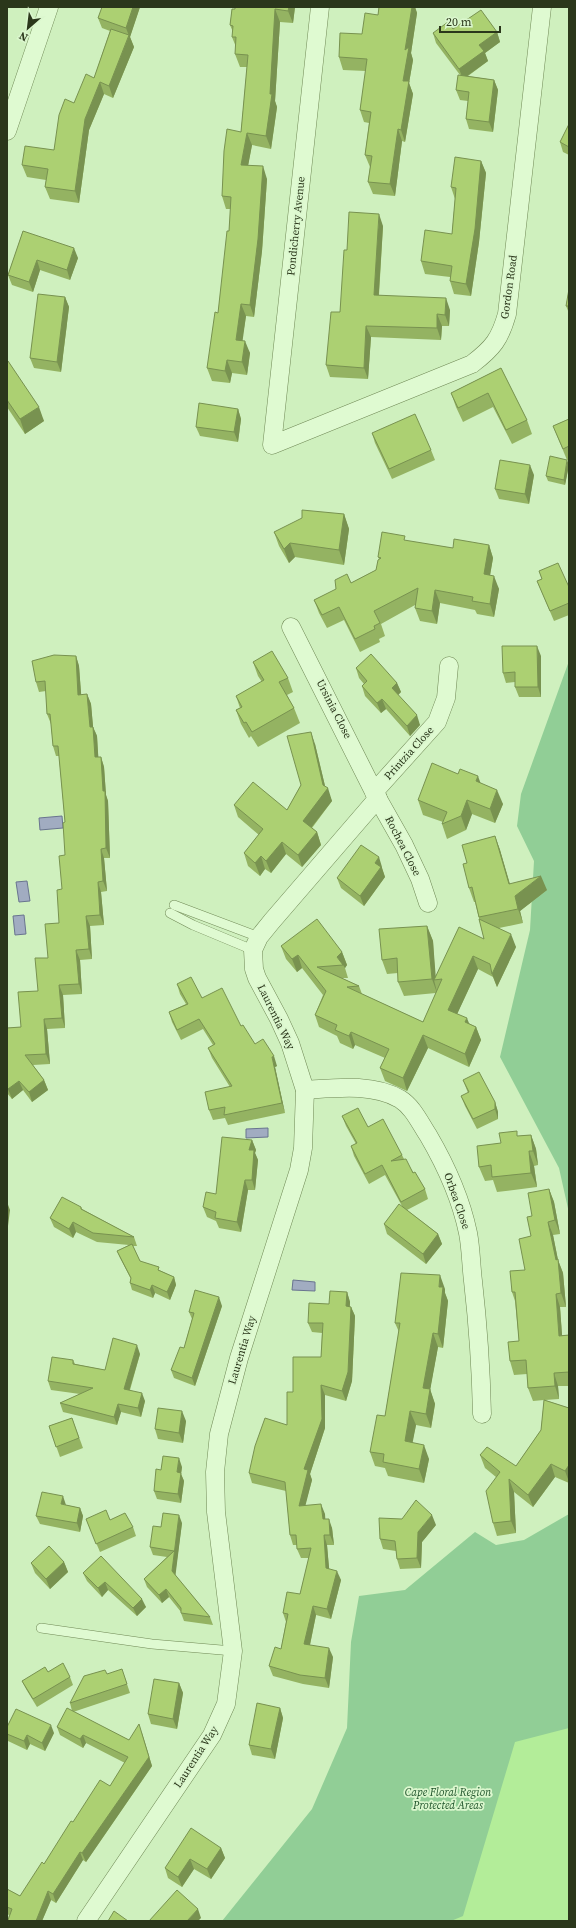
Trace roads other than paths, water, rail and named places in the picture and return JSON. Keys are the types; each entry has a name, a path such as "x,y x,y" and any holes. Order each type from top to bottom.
{"street":[{"path":"7,131 49,7"},
{"name":"Pondicherry Avenue","path":"272,445 320,7"},
{"name":"Gordon Road","path":"272,445 472,364 490,350 501,334 507,314 542,7"},
{"name":"Ursinia Close","path":"291,627 337,715 376,795"},
{"name":"Printzia Close","path":"376,795 437,722 446,698 449,666"},
{"path":"256,944 376,795"},
{"name":"Rochea Close","path":"376,795 404,845 420,879 428,903"},
{"name":"Laurentia Way","path":"86,1921 212,1735 226,1704 233,1651 216,1512 215,1472 219,1434 239,1358 299,1170 302,1148 305,1090 290,1043 257,978 254,968 256,944"},
{"name":"Orbea Close","path":"305,1090 345,1088 378,1091 393,1095 402,1100 412,1110 437,1150 452,1183 468,1232 481,1359 482,1414"}],"lane":[{"path":"172,909 256,944 193,925 172,909"},
{"path":"41,1628 159,1645 233,1651"}],"water":[{"path":"62,816 63,828 40,830 39,818"},
{"path":"27,881 30,901 19,902 16,882"},
{"path":"24,915 26,934 15,935 13,916"},
{"path":"268,1128 268,1137 246,1138 246,1129"},
{"path":"293,1280 315,1282 315,1291 292,1290"}],"park label":[{"name":"Cape Floral Region Protected Areas","path":"448,1798"}]}
